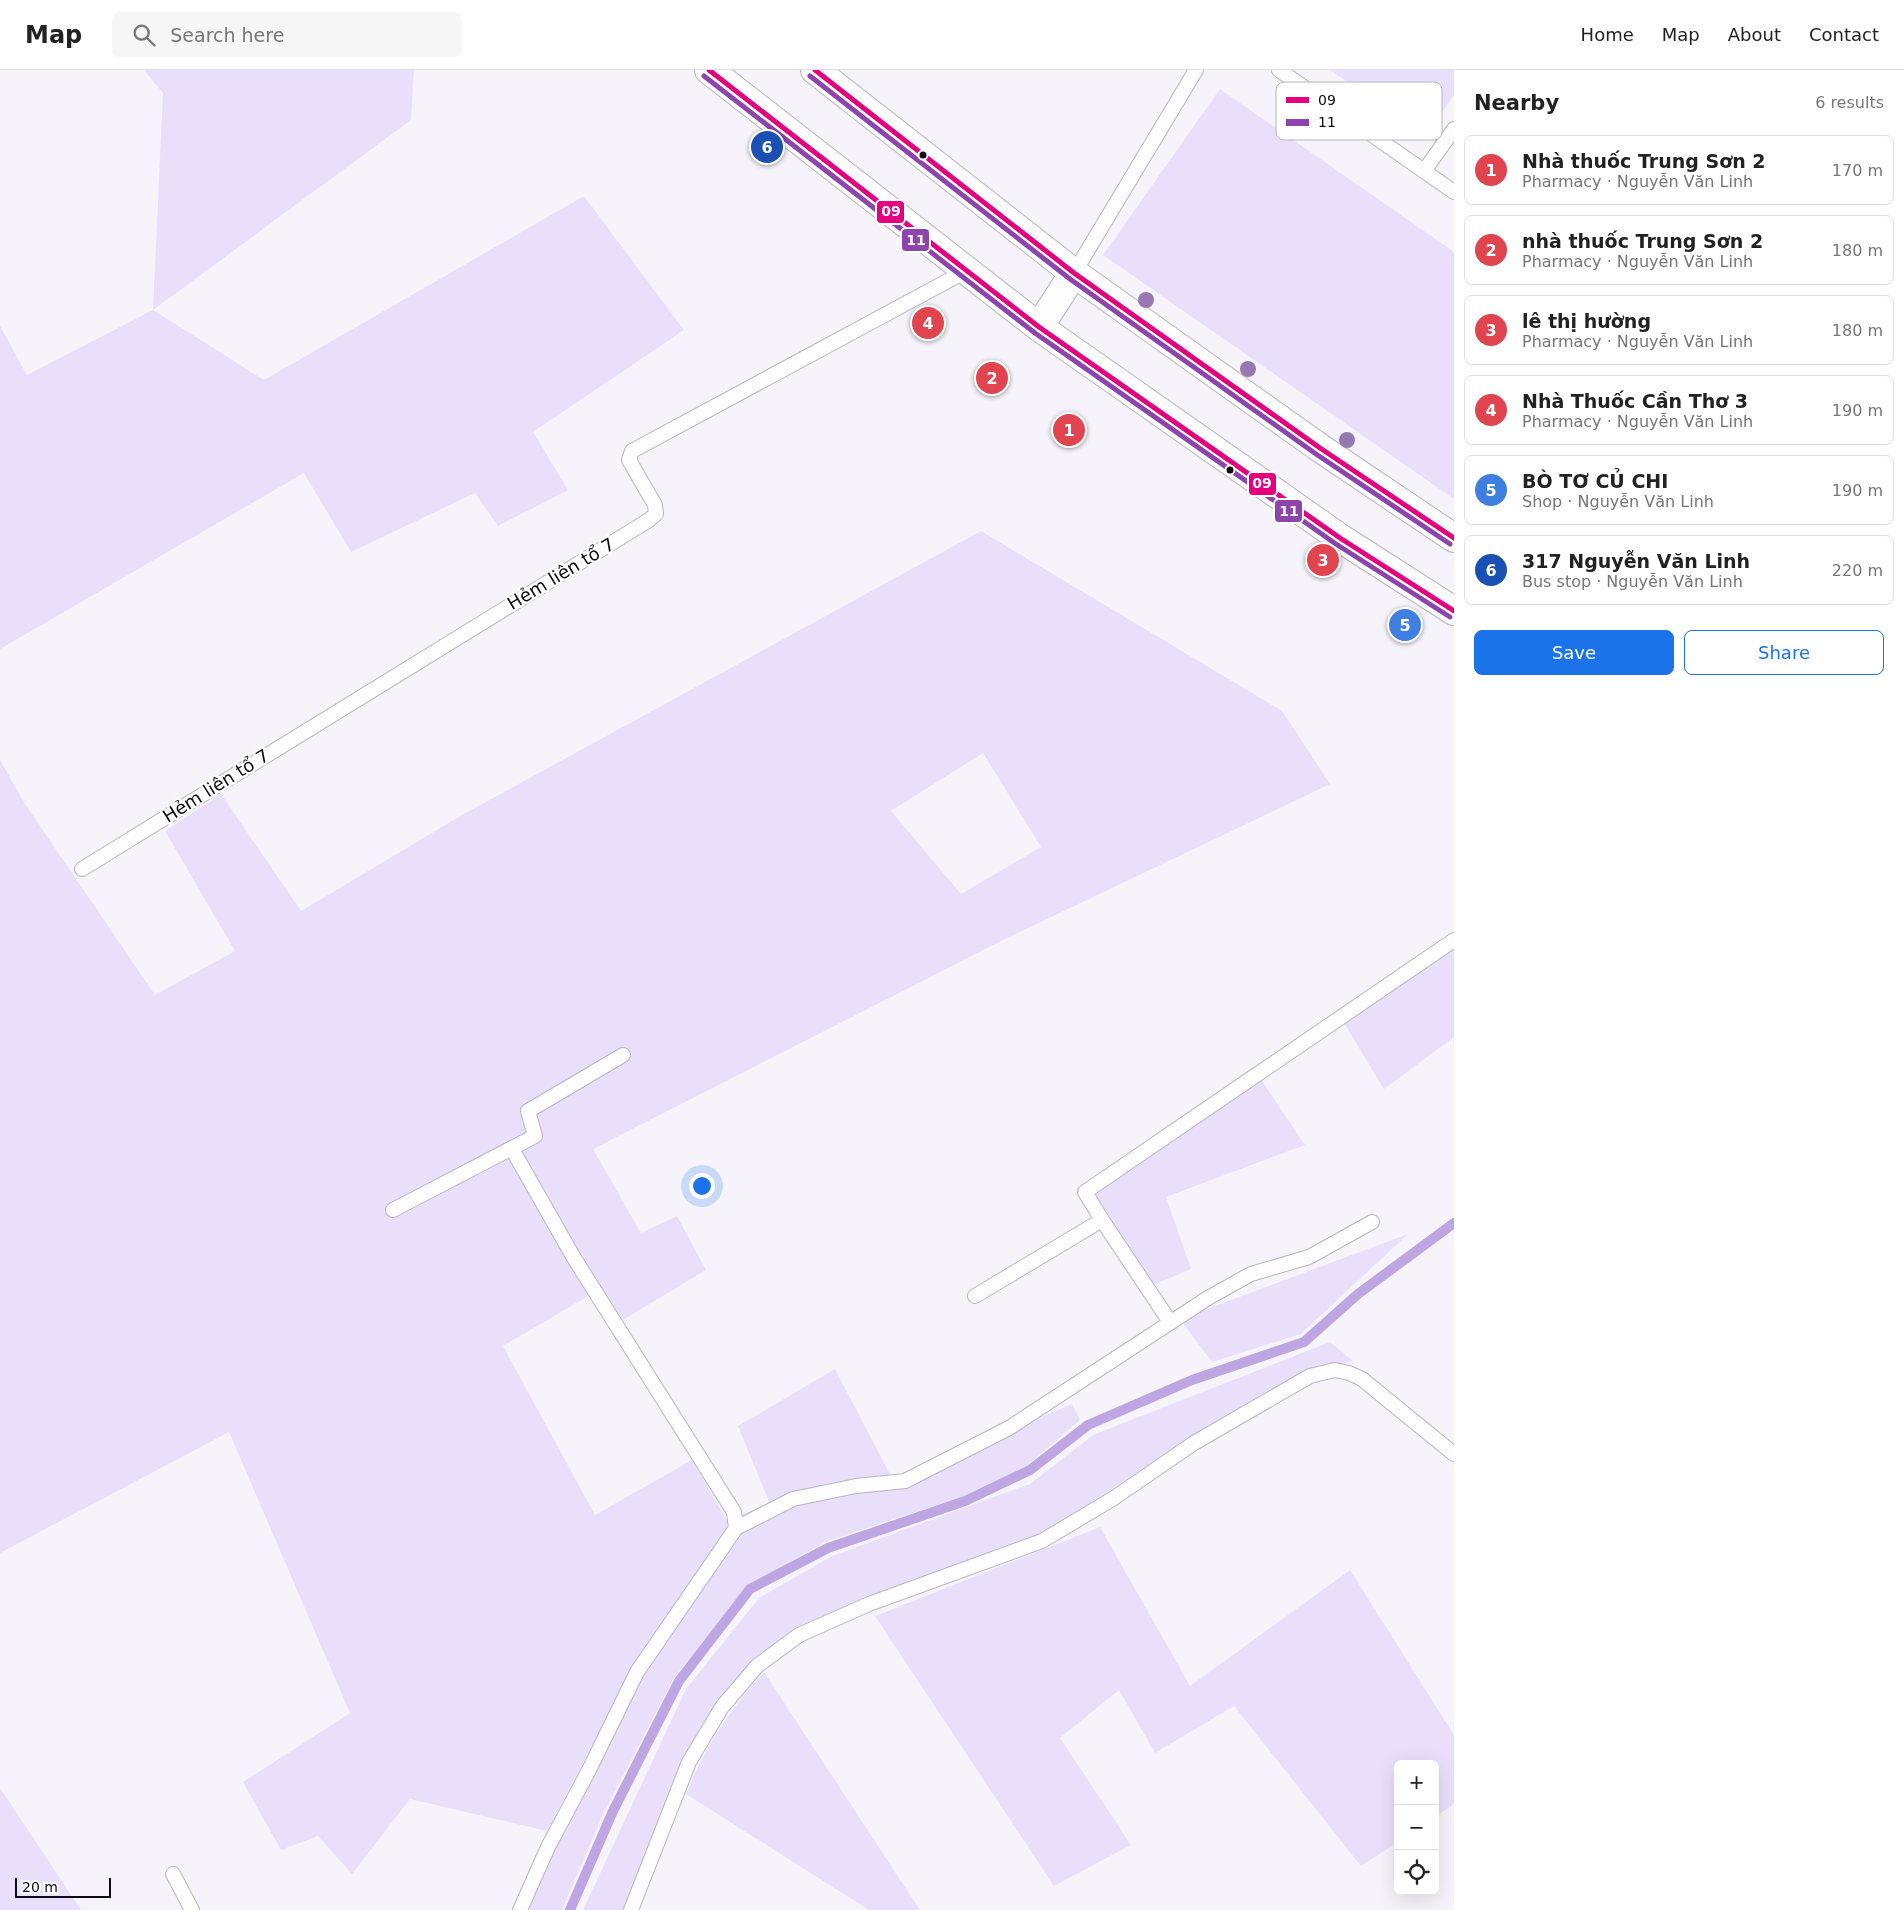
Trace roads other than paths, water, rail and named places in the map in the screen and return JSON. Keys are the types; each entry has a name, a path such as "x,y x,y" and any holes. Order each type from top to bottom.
{"highway":[{"path":"709,70 1039,327 1332,532 1454,610"},
{"path":"815,70 1074,273 1320,448 1454,538"},
{"path":"1039,327 1074,273"}],"lane":[{"path":"1074,273 1196,70"},
{"path":"1279,70 1296,82"},
{"path":"1424,171 1454,129"},
{"path":"1379,140 1454,192"},
{"name":"Hẻm liên tổ 7","path":"82,869 649,520 656,514 655,505 629,460 632,451 966,271"},
{"path":"1170,1322 1085,1192 1454,940"},
{"path":"393,1210 534,1136 528,1112 623,1055"},
{"path":"512,1149 574,1258 734,1512 736,1528"},
{"path":"975,1296 1102,1220"},
{"path":"520,1910 548,1847 589,1770 637,1672 736,1528 793,1499 856,1486 906,1481 1009,1428 1170,1322 1251,1274 1309,1258 1372,1222"},
{"path":"631,1910 689,1762 722,1707 757,1666 799,1636 869,1604 1042,1541 1114,1498 1194,1443 1310,1376 1335,1370 1349,1373 1362,1379 1454,1454"},
{"path":"172,1874 192,1910"}],"waterway":[{"path":"570,1910 613,1811 679,1681 750,1589 828,1548 965,1501 1030,1470 1088,1425 1192,1380 1304,1342 1358,1294 1454,1223"}],"place":[{"name":"317 Nguyễn Văn Linh","path":"767,147"},
{"name":"Nhà Thuốc Cần Thơ 3","path":"928,323"},
{"name":"nhà thuốc Trung Sơn 2","path":"992,378"},
{"name":"Nhà thuốc Trung Sơn 2","path":"1069,430"},
{"name":"lê thị hường","path":"1323,560"},
{"name":"BÒ TƠ CỦ CHI","path":"1405,625"}]}
